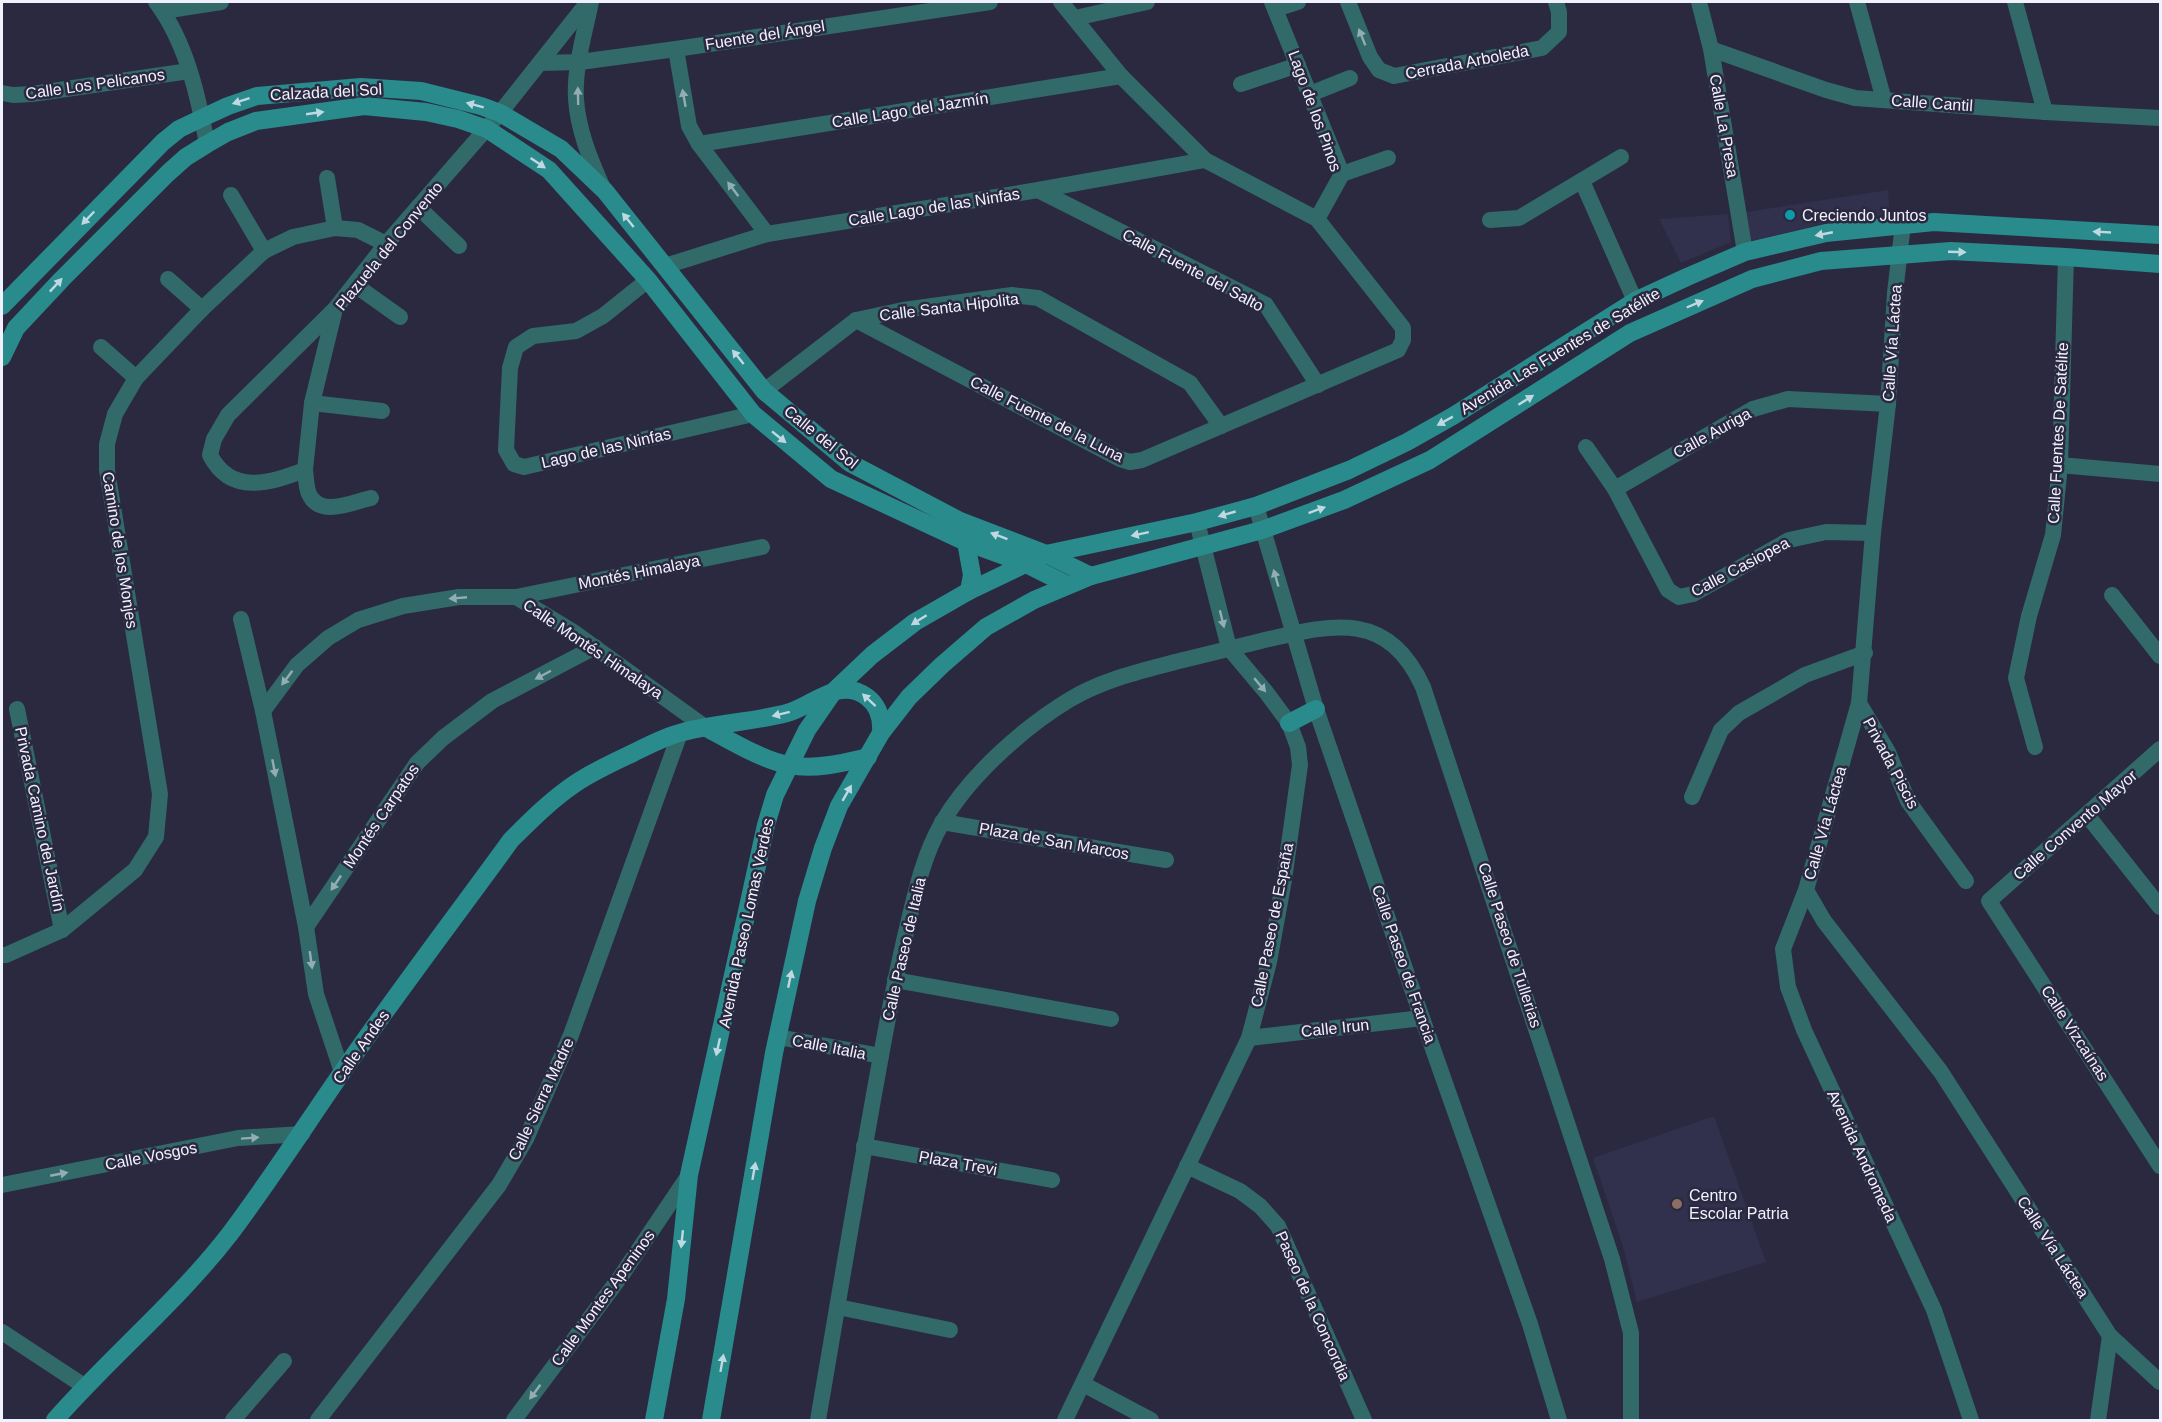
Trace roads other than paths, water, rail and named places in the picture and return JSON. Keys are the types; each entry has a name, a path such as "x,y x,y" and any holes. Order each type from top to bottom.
{"main road":[{"name":"Calzada del Sol","path":"2,306 163,142 179,129 228,106 257,96 361,87 421,91 481,106 500,113 561,149 605,191 664,266"},
{"name":"Calzada del Sol","path":"2,357 16,328 62,279 186,157 228,132 256,121 364,106 426,112 488,129 549,170 648,280"},
{"name":"Avenida Las Fuentes de Satélite","path":"1046,554 1197,522 1256,506 1349,470 1407,442 1453,416 1635,301 1745,252 1826,233 1934,222 2160,235"},
{"name":"Avenida Las Fuentes de Satélite","path":"1091,576 1262,530 1344,500 1430,460 1630,333 1752,279 1821,261 1951,251 2160,264"},
{"name":"Calle del Sol","path":"664,266 764,391 850,463 960,521 1046,554 1091,576"},
{"name":"Calle del Sol","path":"648,280 753,414 831,479 966,542 1024,563 1068,585"},
{"path":"1660,289 1672,313"},
{"path":"1113,540 1118,568"},
{"path":"966,542 972,576 969,591"},
{"name":"Avenida Paseo Lomas Verdes","path":"654,1420 676,1299 689,1175 766,825 775,795 807,729 834,691 872,655 915,622 969,591 1046,554"},
{"path":"711,1420 778,1037 807,901 839,806 881,733 917,689 942,664 986,627 1034,600 1091,576"},
{"path":"705,727 792,712 834,691 853,690 870,699 880,714 881,733"},
{"path":"1289,723 1316,709"},
{"name":"Calle Andes","path":"55,1420 84,1386 163,1309 227,1237 302,1134 342,1072 511,840 541,810 576,782 630,754 680,733 705,727"},
{"name":"Calle Montés Himalaya","path":"705,727 740,747 789,765 829,765 868,756"}],"street":[{"path":"207,144 189,71 178,40 160,6 220,2"},
{"path":"589,2 579,62 576,98 588,156 605,191"},
{"name":"Plazuela del Convento","path":"305,470 312,403 334,309 386,244 488,129 589,2"},
{"name":"Fuente del Ángel","path":"540,63 579,62 676,49 990,2"},
{"path":"1061,2 1121,76 1206,160 1317,219"},
{"path":"1075,18 1147,2"},
{"path":"1274,5 1298,2"},
{"name":"Cerrada Arboleda","path":"1348,2 1370,57 1379,70 1394,76 1542,48 1559,32 1559,12 1556,2"},
{"name":"Calle La Presa","path":"1699,2 1711,49 1745,252"},
{"path":"1857,2 1884,100"},
{"path":"2015,2 2046,112"},
{"name":"Lago de los Pinos","path":"1274,5 1342,174 1317,219"},
{"path":"676,49 689,126 699,144 767,234"},
{"name":"Calle Cantil","path":"1711,49 1855,98 2160,118"},
{"path":"1241,84 1298,65"},
{"name":"Calle Los Pelicanos","path":"2,93 32,94 189,71"},
{"name":"Calle Lago del Jazmín","path":"699,144 1121,76"},
{"path":"1310,94 1350,78"},
{"path":"1490,220 1519,218 1621,157"},
{"path":"1342,174 1388,158"},
{"name":"Calle Lago de las Ninfas","path":"664,266 767,234 1206,160"},
{"path":"327,178 335,228"},
{"path":"1582,181 1635,301"},
{"name":"Calle Fuente del Salto","path":"1038,190 1266,305 1318,385"},
{"path":"231,195 264,250"},
{"path":"418,207 459,246"},
{"name":"Calle Fuente de la Luna","path":"856,320 1120,459 1130,462 1143,460 1398,350 1403,340 1402,328 1317,219"},
{"name":"Calle Vía Láctea","path":"1902,224 1888,404 1873,533 1859,704 1806,890 1824,921 1941,1072 2110,1336 2160,1382"},
{"name":"Camino de los Monjes","path":"2,955 62,930 135,870 156,837 160,794 107,470 107,444 115,414 136,378 202,309 264,250 293,237 335,228 358,230 386,244"},
{"name":"Calle Fuentes De Satélite","path":"2035,747 2016,678 2029,616 2053,535 2060,465 2066,257"},
{"path":"168,279 202,309"},
{"name":"Lago de las Ninfas","path":"648,280 603,316 576,331 533,336 516,347 510,368 507,450 514,464 524,467 753,414"},
{"path":"355,285 400,317"},
{"name":"Calle Santa Hipolita","path":"764,391 856,320 903,310 1012,295 1038,298 1190,383 1221,426"},
{"path":"334,309 228,415 214,439 210,455 217,468 236,482 256,483 282,478 305,470 309,494 316,503 327,508 371,498"},
{"path":"101,347 136,378"},
{"name":"Calle Auriga","path":"1615,489 1753,409 1788,399 1888,404"},
{"path":"312,403 382,411"},
{"path":"1586,447 1615,489"},
{"path":"2060,465 2160,474"},
{"name":"Calle Casiopea","path":"1615,489 1668,590 1679,597 1693,594 1789,540 1826,532 1873,533"},
{"name":"Calle Paseo de Francia","path":"1256,506 1316,709 1530,1324 1559,1420"},
{"name":"Calle Paseo de España","path":"1065,1420 1249,1038 1269,962 1284,880 1300,765 1298,747 1289,723 1229,648 1197,522"},
{"name":"Montés Himalaya","path":"516,597 762,547"},
{"path":"2112,595 2160,656"},
{"name":"Calle Montés Himalaya","path":"262,711 297,665 328,638 358,620 403,606 459,597 516,597 542,610 705,727"},
{"path":"241,619 306,927 316,994 342,1072"},
{"name":"Calle Paseo de Tullerias","path":"1229,648 1335,627 1372,633 1392,643 1407,656 1423,687 1612,1259 1631,1333 1631,1420"},
{"name":"Montés Carpatos","path":"306,927 417,763 442,738 492,701 595,647"},
{"name":"Calle Paseo de Italia","path":"818,1420 864,1146 895,980 916,890 932,843 942,822 957,801 1003,751 1048,713 1070,699 1117,678 1229,648"},
{"path":"1692,797 1721,730 1739,713 1804,675 1864,653"},
{"name":"Privada Piscis","path":"1859,704 1888,752 1908,801 1966,881"},
{"name":"Privada Camino del Jardín","path":"17,709 62,930"},
{"name":"Calle Sierra Madre","path":"318,1420 499,1185 526,1139 571,1035 680,733"},
{"name":"Calle Convento Mayor","path":"1989,901 2160,748"},
{"path":"2087,815 2160,907"},
{"name":"Plaza de San Marcos","path":"942,822 1166,860"},
{"name":"Avenida Andromeda","path":"1806,890 1783,949 1788,987 1804,1030 1934,1310 1971,1420"},
{"name":"Calle Vizcaínas","path":"1989,901 2160,1166"},
{"path":"895,980 1111,1019"},
{"name":"Calle Irun","path":"1249,1038 1422,1018"},
{"name":"Calle Italia","path":"778,1037 881,1056"},
{"name":"Calle Vosgos","path":"2,1185 238,1138 302,1134"},
{"name":"Plaza Trevi","path":"864,1146 1052,1179"},
{"name":"Paseo de la Concordia","path":"1187,1166 1240,1191 1260,1206 1278,1226 1364,1420"},
{"name":"Calle Montes Apeninos","path":"514,1420 621,1276 689,1175"},
{"path":"838,1307 950,1330"},
{"path":"2,1332 84,1386"},
{"path":"2098,1420 2110,1336"},
{"path":"233,1420 284,1361"},
{"path":"1083,1384 1151,1420"}],"place":[{"name":"Creciendo Juntos","path":"1790,215"},
{"name":"Centro Escolar Patria","path":"1677,1204"}]}
